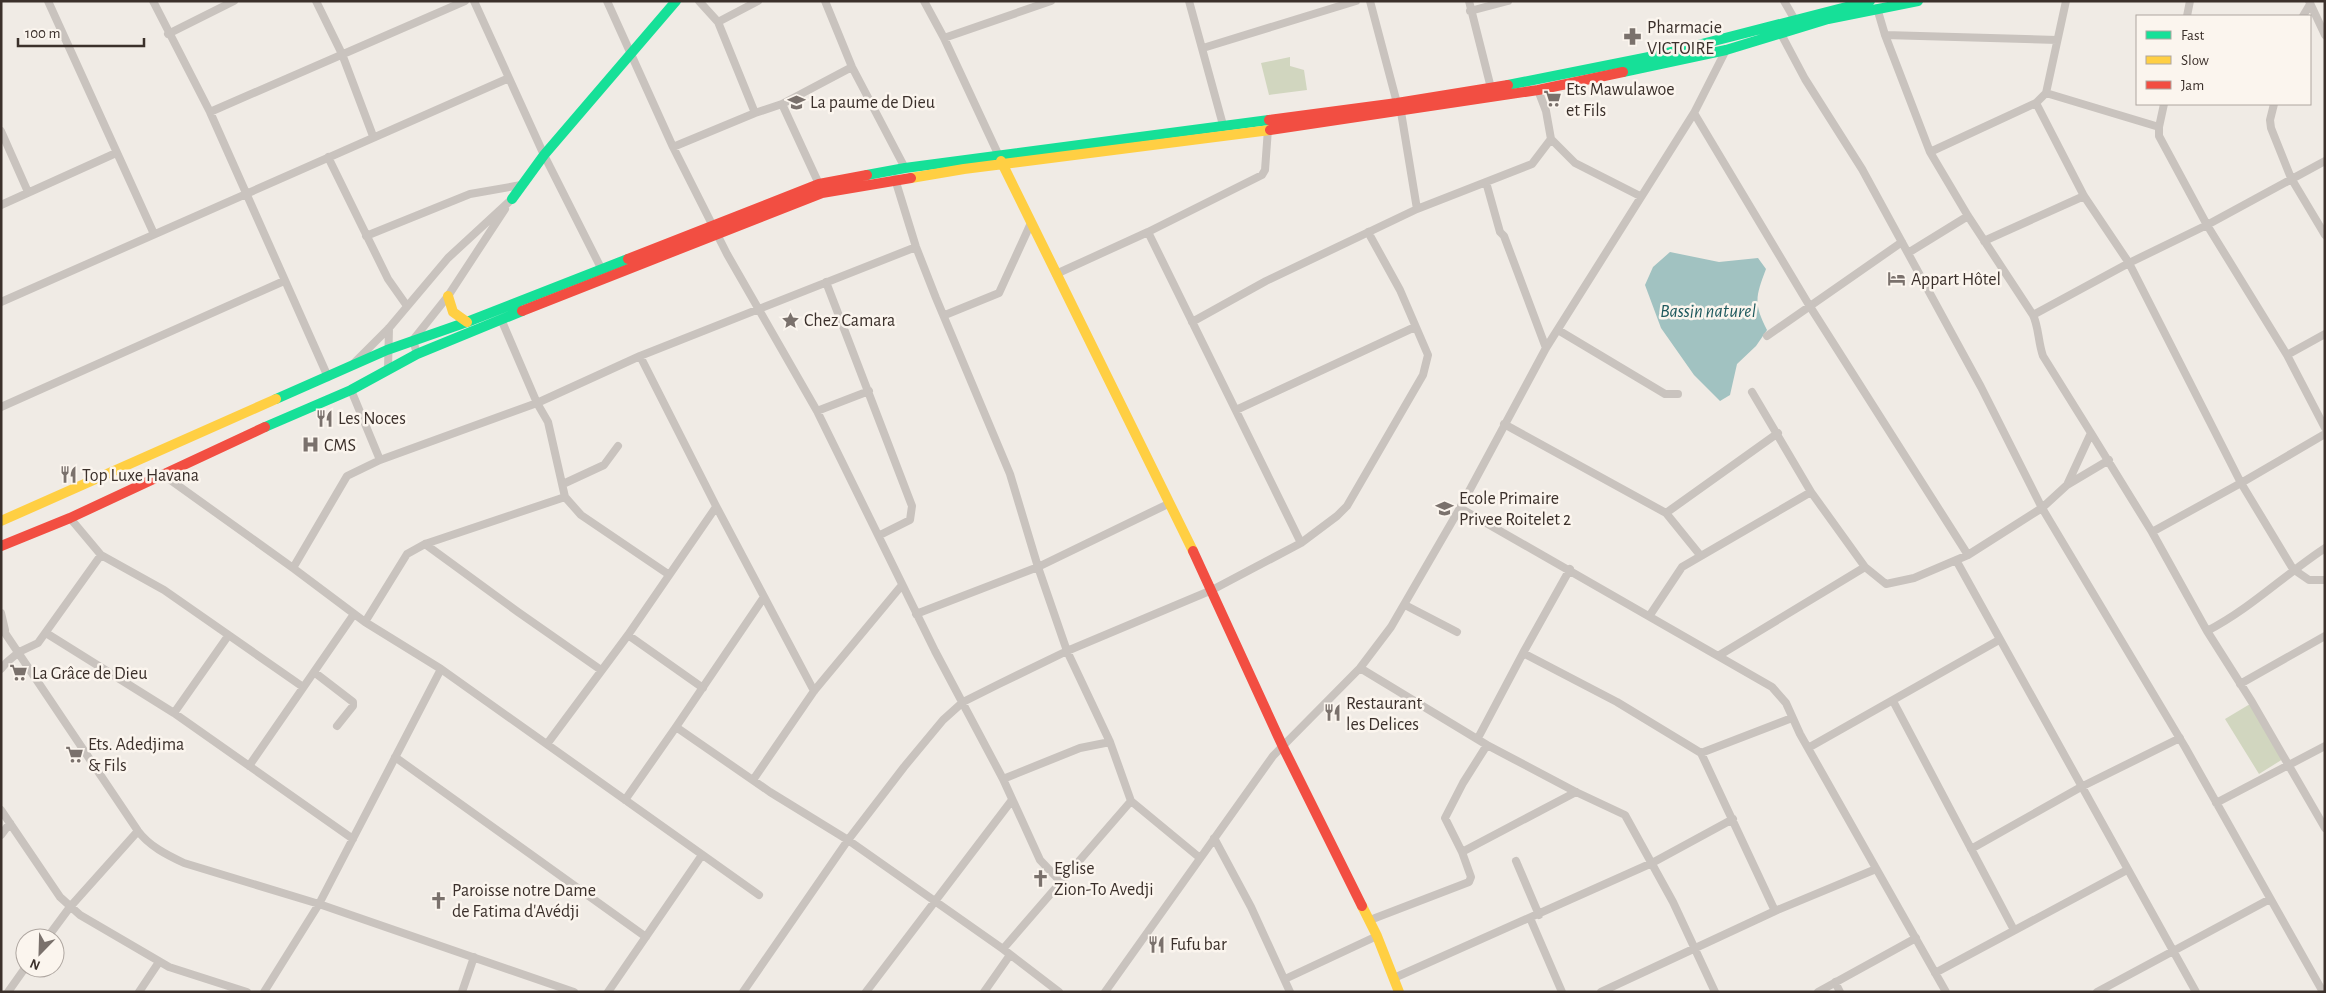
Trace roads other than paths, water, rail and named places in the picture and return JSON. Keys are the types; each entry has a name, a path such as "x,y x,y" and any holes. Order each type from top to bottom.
{"main road":[{"path":"512,199 544,155 676,1"},
{"path":"1,521 387,350 467,322 601,268 822,193 1001,161 1223,125 1399,107 1538,90 1726,50 1779,30 1795,20 1853,3 1874,5 1918,1"},
{"path":"1,546 70,518 240,437 351,390 417,354 716,230 819,184 906,168 1001,161 1268,129 1399,107 1779,30 1828,19 1874,5"},
{"path":"1001,161 1168,504 1212,590 1283,747 1370,920 1399,992"},
{"path":"448,296 448,304 455,315 467,322"}],"street":[{"path":"48,1 154,234"},
{"path":"153,1 168,34 210,112 328,377"},
{"path":"168,34 234,1"},
{"path":"316,1 342,54 373,136"},
{"path":"210,112 465,1"},
{"path":"474,1 544,155 601,268"},
{"path":"608,1 629,54 672,147 759,310 816,411 880,535 916,614 1003,779 1040,860 1060,881"},
{"path":"699,1 718,22 755,112"},
{"path":"718,22 758,1"},
{"path":"825,1 852,67 906,168"},
{"path":"924,1 944,38 1001,161"},
{"path":"944,38 1051,1"},
{"path":"1189,1 1223,125"},
{"path":"1203,48 1356,1"},
{"path":"1370,1 1399,107 1417,209"},
{"path":"1469,1 1491,88"},
{"path":"1470,11 1508,1"},
{"path":"1784,1 1795,20"},
{"path":"1930,152 2036,103 2046,93 2066,1"},
{"path":"2187,15 2190,1"},
{"path":"2303,15 2309,3"},
{"path":"2309,3 2325,35"},
{"path":"1874,5 1930,152 1984,242 2033,315 2037,324 2039,343 2043,356 2109,460 2207,630 2325,828"},
{"path":"1779,30 1805,79 1862,169 1980,387 2042,508 2180,738 2323,992"},
{"path":"1885,35 2056,40"},
{"path":"1105,992 1269,761 1360,668 1391,627 1460,508 1546,348 1694,113 1726,50"},
{"path":"672,147 755,112 782,104 852,67"},
{"path":"1,302 373,136 509,78"},
{"path":"1538,90 1546,111 1551,139 1575,163 1640,196"},
{"path":"2046,93 2159,127"},
{"path":"2036,103 2084,196 2129,263 2241,483 2293,569 2309,580 2325,580"},
{"path":"782,104 819,184"},
{"path":"2164,105 2159,127 2160,136 2207,225 2287,355 2325,428"},
{"path":"2274,105 2270,120 2271,128 2291,178 2325,235"},
{"path":"1694,113 1809,305 1968,555"},
{"path":"1056,274 1148,232 1262,175 1265,170 1268,129"},
{"path":"1,131 28,192"},
{"path":"1192,322 1266,281 1417,209 1532,164 1551,139"},
{"path":"1,204 116,153"},
{"path":"328,157 388,278 407,306"},
{"path":"2033,315 2129,263 2207,225 2325,160"},
{"path":"895,180 916,246 984,415 1010,474 1038,567 1067,651 1110,742 1131,801 1200,858"},
{"path":"1486,182 1500,232 1504,236 1546,348"},
{"path":"366,236 470,194 521,186"},
{"path":"1984,242 2084,196"},
{"path":"417,354 413,340 448,296 512,199"},
{"path":"350,367 389,328 448,258 512,199"},
{"path":"1908,254 1968,216"},
{"path":"945,316 998,293 1032,223"},
{"path":"1148,232 1301,543"},
{"path":"743,992 848,840 943,720 963,702 1067,651 1212,590 1301,543 1337,516 1347,506 1423,375 1428,355 1414,327 1400,290 1368,232"},
{"path":"1767,336 1902,242"},
{"path":"293,568 347,476 380,460 536,403 640,356 916,246"},
{"path":"1,407 284,281"},
{"path":"826,282 912,506 910,520 880,535"},
{"path":"501,319 536,403 548,422 565,497 581,515 668,574"},
{"path":"1236,410 1414,327"},
{"path":"388,369 389,328"},
{"path":"1558,330 1665,394 1678,394"},
{"path":"2287,355 2325,334"},
{"path":"640,356 716,507 814,691"},
{"path":"351,390 380,460"},
{"path":"816,411 869,390"},
{"path":"1752,392 1778,433 1811,492 1864,567 1886,584 1914,578 1968,555 2042,508 2067,485 2109,460"},
{"path":"1504,424 1666,512 1700,556"},
{"path":"1666,512 1778,433"},
{"path":"2067,485 2091,433"},
{"path":"2152,532 2325,434"},
{"path":"563,484 604,465 618,446"},
{"path":"162,474 365,622 442,669 758,895"},
{"path":"1650,615 1682,568 1811,492"},
{"path":"365,622 407,554 425,544 565,497"},
{"path":"916,614 1038,567 1168,504"},
{"path":"547,744 628,635 668,574 716,507"},
{"path":"1460,508 1570,569 1772,687 1786,703 1808,748 1946,992"},
{"path":"70,518 101,555 164,590 303,688"},
{"path":"425,544 602,670"},
{"path":"2207,630 2248,606 2293,569 2325,548"},
{"path":"1,669 19,652 38,643 101,555"},
{"path":"1956,560 2196,992"},
{"path":"1718,656 1864,567"},
{"path":"1478,738 1570,569"},
{"path":"753,780 814,691 902,585"},
{"path":"625,800 764,597"},
{"path":"1405,605 1457,632"},
{"path":"1,613 3,628 138,831 151,845 184,863 319,904 574,992"},
{"path":"249,766 354,614"},
{"path":"46,633 174,713 353,839"},
{"path":"628,635 703,688"},
{"path":"174,713 228,636"},
{"path":"2240,684 2325,636"},
{"path":"1808,748 1999,640"},
{"path":"1523,653 1617,702 1701,753 1775,912"},
{"path":"1360,668 1487,745 1576,792 1625,815 1695,947 1715,992"},
{"path":"264,992 319,904 442,669"},
{"path":"314,672 353,702 353,706 337,726"},
{"path":"1892,701 2014,930"},
{"path":"1701,753 1792,718"},
{"path":"676,727 753,780 848,840 1003,949 1059,992"},
{"path":"1971,849 2081,787 2180,738"},
{"path":"1003,779 1080,748 1110,742"},
{"path":"1370,920 1469,882 1471,877 1462,852 1446,824 1446,812 1487,745"},
{"path":"2216,803 2325,746"},
{"path":"395,757 646,937"},
{"path":"1462,852 1505,832 1576,792"},
{"path":"866,992 933,901 1012,800"},
{"path":"1003,949 1131,801"},
{"path":"1,810 54,888 70,907 159,962 247,992"},
{"path":"1394,978 1652,863 1732,819"},
{"path":"1,835 10,823"},
{"path":"54,928 70,907 138,831"},
{"path":"1214,838 1251,907 1290,992"},
{"path":"608,992 702,855"},
{"path":"1516,861 1539,915"},
{"path":"1601,992 1695,947 1876,869"},
{"path":"1935,972 2127,870"},
{"path":"2097,992 2270,898"},
{"path":"1530,918 1562,992"},
{"path":"1284,979 1377,936"},
{"path":"1818,992 1916,938"},
{"path":"984,992 1010,955"},
{"path":"462,992 474,957"},
{"path":"139,992 159,962"},
{"path":"8,992 18,978"},
{"path":"1835,982 1840,992"}],"water":[{"name":"Bassin naturel","path":"1670,252 1719,262 1758,258 1766,269 1758,293 1758,306 1767,330 1756,346 1737,364 1730,395 1720,401 1694,375 1661,328 1645,285 1653,267"}],"place":[{"name":"Pharmacie VICTOIRE","path":"1633,37"},
{"name":"Ets Mawulawoe et Fils","path":"1552,99"},
{"name":"La paume de Dieu","path":"796,102"},
{"name":"Appart Hôtel","path":"1897,279"},
{"name":"Chez Camara","path":"790,320"},
{"name":"Les Noces","path":"324,418"},
{"name":"CMS","path":"310,445"},
{"name":"Top Luxe Havana","path":"68,475"},
{"name":"Ecole Primaire Privee Roitelet 2","path":"1445,508"},
{"name":"La Grâce de Dieu","path":"18,673"},
{"name":"Restaurant les Delices","path":"1332,713"},
{"name":"Ets. Adedjima & Fils","path":"74,754"},
{"name":"Eglise Zion-To Avedji","path":"1040,878"},
{"name":"Paroisse notre Dame de Fatima d'Avédji","path":"438,900"},
{"name":"Fufu bar","path":"1156,944"}]}
